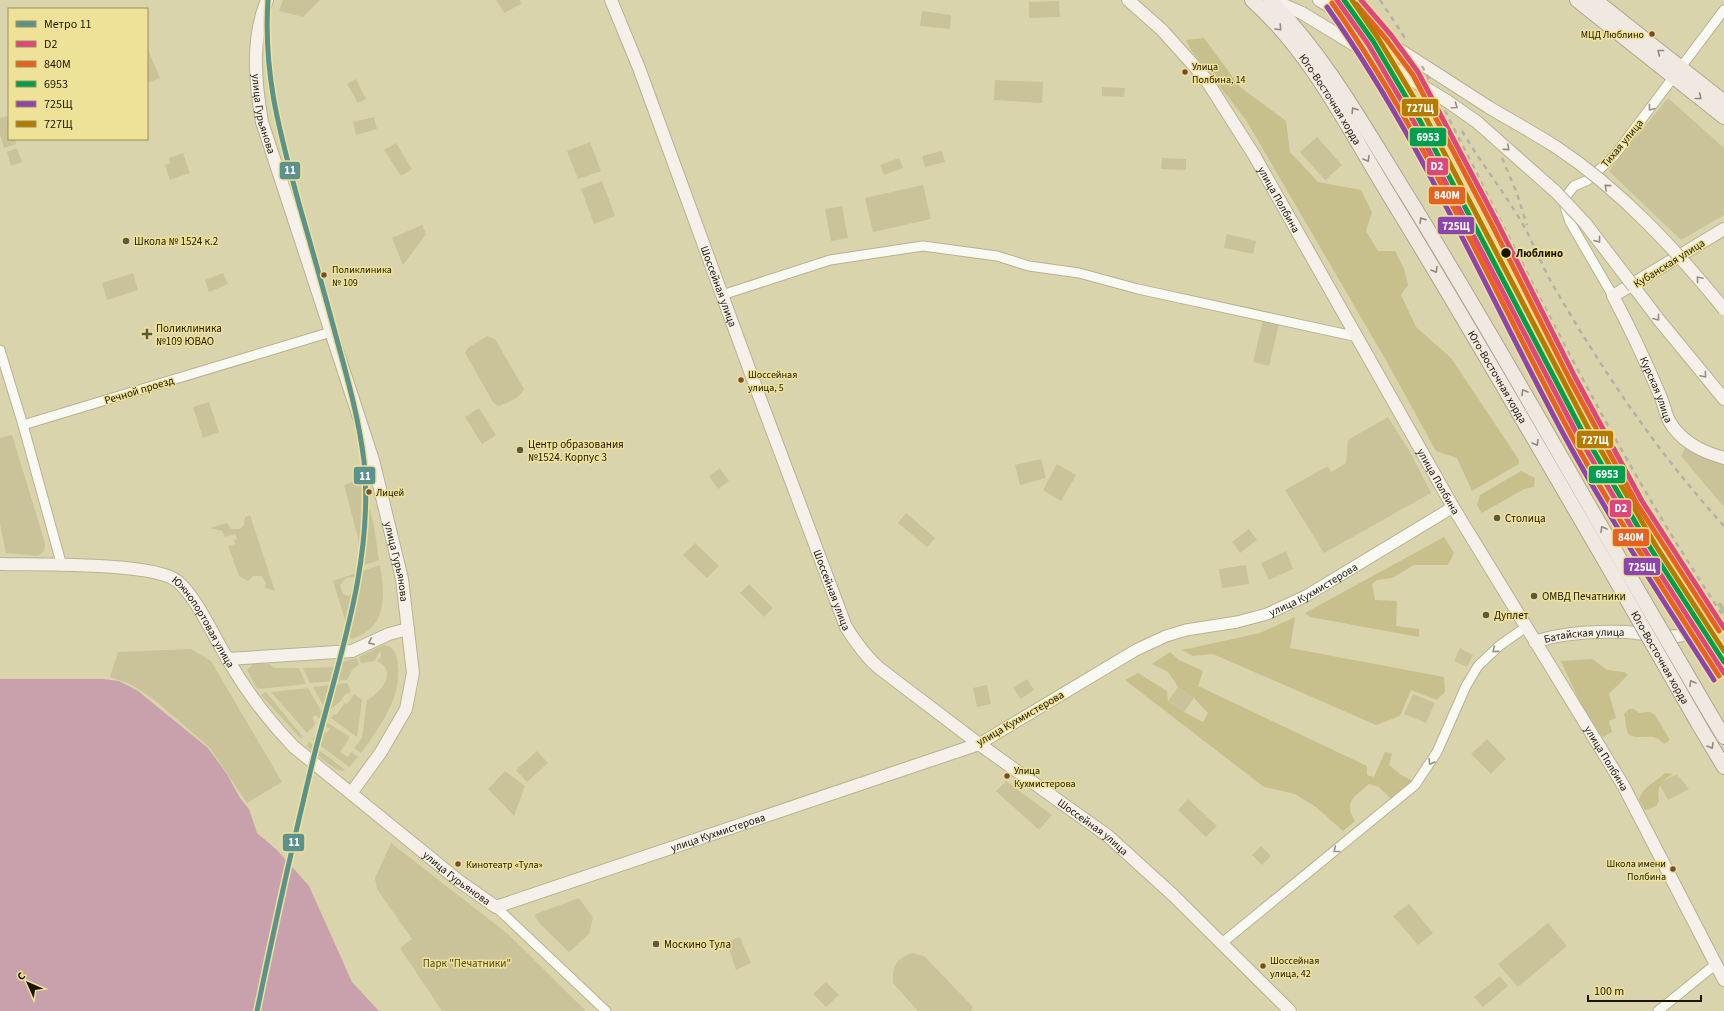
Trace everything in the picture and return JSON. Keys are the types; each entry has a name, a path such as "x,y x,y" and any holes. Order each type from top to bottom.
{"main road":[{"name":"улица Гурьянова","path":"267,0 259,29 255,58 262,122 382,490 402,579 413,673 406,709 381,752 352,792 450,873 496,907"},
{"name":"Шоссейная улица","path":"612,0 639,68 846,627 867,658 979,744 1108,836 1174,896 1290,1011"},
{"name":"улица Полбина","path":"1128,0 1162,30 1205,78 1270,181 1316,266 1358,337 1453,507 1623,785 1724,980"},
{"name":"Юго-Восточная хорда","path":"1252,0 1286,36 1316,75 1434,267 1724,767"},
{"name":"Юго-Восточная хорда","path":"1271,0 1303,36 1327,67 1448,261 1724,737"},
{"path":"1271,0 1302,13 1447,101 1478,122 1538,175 1585,223 1683,350 1724,399"},
{"path":"1319,0 1556,148 1596,178 1655,231 1684,260 1724,309"},
{"path":"1577,0 1677,72 1724,102"},
{"path":"1595,0 1677,72 1724,117"},
{"name":"Кубанская улица","path":"1613,296 1634,285 1724,229"},
{"path":"1630,329 1624,309 1623,298 1634,285"},
{"name":"Курская улица","path":"1613,296 1630,329 1660,395 1669,423 1678,434 1698,449 1724,458"},
{"name":"Южнопортовая улица","path":"0,564 118,567 152,571 178,581 198,608 245,687 273,725 294,747 352,792"},
{"path":"227,659 352,651 389,634 408,629"},
{"name":"Батайская улица","path":"1535,642 1562,635 1625,632 1687,633"},
{"name":"улица Кухмистерова","path":"496,907 979,744"}],"street":[{"name":"Тихая улица","path":"1613,296 1570,222 1565,200 1570,189 1588,180 1614,156 1724,10"},
{"path":"722,295 830,260 923,246 998,256 1029,266 1079,273 1138,289 1358,337"},
{"name":"Речной проезд","path":"23,425 331,332"},
{"path":"0,350 23,425 62,566"},
{"name":"улица Кухмистерова","path":"979,744 1136,650 1166,636 1186,630 1237,622 1267,614 1312,592 1453,507"},
{"path":"1222,943 1415,785 1437,752 1466,686 1478,666 1499,646 1526,627"},
{"name":"улица Гурьянова","path":"496,907 606,1011"},
{"path":"1658,1011 1716,964"}],"green space":[{"path":"283,0 320,0 303,17 279,11"},
{"path":"496,0 520,0 521,4 504,13"},
{"path":"1059,1 1060,17 1029,18 1029,2"},
{"path":"922,11 951,15 950,29 920,26"},
{"path":"148,49 160,78 148,83"},
{"path":"356,79 366,99 358,103 347,84"},
{"path":"995,80 1043,82 1042,103 994,100"},
{"path":"1102,87 1125,88 1124,97 1102,96"},
{"path":"1668,98 1724,148 1724,215 1681,240 1609,171"},
{"path":"8,116 8,140 15,140 16,144 4,148 0,134 0,118"},
{"path":"374,117 377,129 356,135 353,122"},
{"path":"1317,137 1342,165 1325,180 1300,152"},
{"path":"590,142 601,171 578,179 567,151"},
{"path":"396,143 412,169 401,176 384,150"},
{"path":"17,148 22,162 11,166 7,152"},
{"path":"942,151 945,162 925,167 922,156"},
{"path":"183,153 190,173 170,180 165,165 170,163 169,158"},
{"path":"899,158 903,168 884,175 880,165"},
{"path":"1162,158 1186,159 1186,170 1161,169"},
{"path":"602,181 615,216 594,224 581,189"},
{"path":"923,185 931,219 873,232 865,198"},
{"path":"842,206 848,238 831,241 825,209"},
{"path":"422,225 426,234 403,265 392,238"},
{"path":"1227,234 1256,241 1253,254 1224,248"},
{"path":"133,273 138,290 107,300 102,283"},
{"path":"223,273 228,284 209,292 205,280"},
{"path":"1263,320 1279,324 1269,366 1253,362"},
{"path":"487,336 495,339 524,389 520,395 513,400 498,406 493,402 465,353 468,348"},
{"path":"209,402 219,432 203,438 193,407"},
{"path":"479,408 496,435 482,444 465,417"},
{"path":"1388,417 1411,454 1431,493 1324,553 1285,490 1328,466 1331,472 1346,463 1348,440"},
{"path":"12,435 45,543 44,551 38,556 6,553 0,524 0,438"},
{"path":"1685,448 1704,458 1724,464 1724,507 1681,456"},
{"path":"1041,459 1046,478 1020,485 1015,465"},
{"path":"1057,464 1076,475 1061,501 1043,490"},
{"path":"720,468 729,481 718,489 709,476"},
{"path":"362,478 374,526 379,560 365,565 344,485"},
{"path":"906,513 935,538 927,547 898,523"},
{"path":"250,515 275,591 265,588 266,583 261,576 253,576 248,581 239,576 228,546 235,544 234,540 237,539 235,534 225,537 222,531 210,528 227,523 231,529 240,529 244,525 245,517"},
{"path":"1249,529 1257,540 1240,553 1232,542"},
{"path":"695,543 719,566 707,578 683,555"},
{"path":"1286,551 1293,569 1269,580 1261,563"},
{"path":"380,565 383,588 381,610 378,619 372,627 363,634 351,639 333,581","holes":["353,577 359,582 360,587 357,594 348,596 343,594 340,585 346,578"]},
{"path":"1246,565 1249,584 1222,588 1219,569"},
{"path":"749,584 773,608 764,617 740,593"},
{"path":"383,645 389,646 395,652 397,657 398,677 396,689 393,701 382,723 361,753 354,748 362,738 367,700 382,688 387,676 387,670 377,661 381,658 381,651 375,661 361,663 359,657"},
{"path":"1460,648 1473,655 1467,667 1454,661"},
{"path":"191,649 211,661 282,782 247,803 210,748 156,701 132,685 110,677 118,652"},
{"path":"357,658 359,664 352,670 347,680 310,683 303,668 336,667 338,663"},
{"path":"253,664 270,664 274,668 299,668 306,684 259,689 256,687 247,670"},
{"path":"1027,679 1034,690 1021,699 1013,688"},
{"path":"347,683 351,691 348,694 347,693 341,699 342,700 330,710 331,711 328,714 313,687"},
{"path":"987,685 991,704 977,707 973,688"},
{"path":"1178,687 1194,698 1184,712 1168,701"},
{"path":"308,688 324,716 322,721 316,715 312,717 315,724 307,733 271,692"},
{"path":"266,692 303,737 301,739 261,695"},
{"path":"354,694 362,700 357,737 331,718 334,714 336,715 345,703 347,704"},
{"path":"1413,694 1435,703 1426,723 1404,714"},
{"path":"328,723 350,737 340,752 348,757 351,752 358,757 349,767 312,739 321,730 327,733 330,729 325,726"},
{"path":"1487,739 1506,759 1491,774 1471,754"},
{"path":"309,742 345,770 335,768 325,761 307,746"},
{"path":"537,751 548,763 527,782 516,770"},
{"path":"505,771 525,786 514,816 488,789"},
{"path":"1677,774 1689,789 1668,800 1659,783"},
{"path":"1006,781 1052,815 1039,830 996,791"},
{"path":"1188,799 1217,826 1206,837 1178,810"},
{"name":"Парк \"Печатники\"","path":"391,843 508,934 586,1011 442,1011 400,948 412,939 377,889 375,878"},
{"path":"1261,846 1271,856 1262,865 1252,855"},
{"path":"579,898 593,918 589,934 569,952 540,924 535,916 536,914"},
{"path":"1409,904 1433,933 1418,945 1393,916"},
{"path":"1548,923 1567,946 1518,987 1498,964"},
{"path":"740,937 751,963 736,970 727,942"},
{"path":"913,953 924,956 973,1007 971,1011 918,1011 893,983 893,972 896,964 903,957"},
{"path":"1500,976 1508,986 1483,1007 1474,997"},
{"path":"826,982 839,995 826,1007 813,994"}],"shaded area":[{"path":"1204,38 1240,87 1286,121 1290,152 1318,182 1361,190 1372,212 1366,231 1378,251 1395,251 1404,269 1408,285 1401,295 1416,327 1451,358 1519,460 1519,464 1472,491 1457,458 1436,451 1387,362 1246,120 1191,50 1186,40"},
{"path":"1521,471 1535,478 1534,487 1524,489 1482,513 1477,505 1480,495"},
{"path":"1444,537 1454,553 1448,565 1414,565 1392,578 1377,580 1372,584 1375,600 1397,601 1396,626 1419,629 1419,637 1310,617 1305,613"},
{"path":"1295,617 1290,648 1444,677 1445,692 1437,700 1411,690 1400,716 1376,725 1213,654 1193,656 1182,650 1260,633"},
{"path":"1170,652 1179,660 1203,671 1198,686 1367,766 1367,775 1374,777 1385,752 1392,754 1389,765 1401,775 1413,781 1391,799 1379,787 1369,784 1352,800 1350,809 1355,821 1343,831 1316,807 1295,794 1264,787 1125,680 1138,673 1167,691 1168,701 1184,712 1203,722 1208,713 1194,698 1178,687 1168,672 1152,664"},
{"path":"1592,659 1607,670 1624,672 1628,675 1609,694 1616,718 1609,721 1612,732 1603,737 1591,726 1561,661"},
{"path":"0,679 103,679 119,681 138,691 208,748 227,774 240,798 249,809 257,833 277,850 309,886 352,982 379,1011 0,1011"},
{"path":"1629,709 1634,709 1639,713 1650,712 1655,715 1670,740 1664,744 1653,737 1635,737 1628,734 1624,714"},
{"path":"1665,773 1673,774 1665,779 1660,785 1659,801 1656,806 1645,810 1639,800 1641,795"}],"tunnel":[{"path":"1692,631 1724,607"}],"railway":[{"path":"1380,0 1407,41"},
{"path":"1422,66 1565,346 1602,415 1681,551 1724,617"},
{"path":"1462,131 1518,215 1554,287 1612,381 1654,441 1724,526"},
{"path":"1502,158 1516,191 1527,225"}],"metro line":[{"name":"11","path":"257,1011 307,784 344,645 352,608 364,535 366,498 364,461 353,400 292,178 274,104 268,54 268,0"}],"transit line":[{"name":"D2","path":"1337,0 1368,44 1414,122 1576,432 1646,552 1724,673"},
{"name":"6953","path":"1344,0 1373,41 1419,119 1581,429 1651,549 1724,662"},
{"name":"727Щ","path":"1352,0 1378,38 1425,116 1587,426 1656,546 1724,651"},
{"name":"D2","path":"1361,0 1391,35 1418,72 1496,220 1575,377 1642,501 1724,628"},
{"name":"840М","path":"1332,3 1366,54 1428,160 1587,464 1642,556 1719,676"},
{"name":"840М","path":"1356,4 1386,39 1413,75 1491,223 1570,380 1637,504 1719,631"},
{"name":"725Щ","path":"1327,7 1393,110 1423,164 1536,383 1582,468 1637,560 1714,680"}],"place":[{"name":"МЦД Люблино","path":"1652,34"},
{"name":"Улица Полбина, 14","path":"1185,72"},
{"name":"Школа № 1524 к.2","path":"126,241"},
{"name":"Люблино","path":"1506,253"},
{"name":"Поликлиника № 109","path":"324,275"},
{"name":"Поликлиника №109 ЮВАО","path":"147,334"},
{"name":"Шоссейная улица, 5","path":"741,380"},
{"name":"Центр образования №1524. Корпус 3","path":"520,450"},
{"name":"Лицей","path":"369,492"},
{"name":"Столица","path":"1497,518"},
{"name":"ОМВД Печатники","path":"1534,596"},
{"name":"Дуплет","path":"1486,615"},
{"name":"Улица Кухмистерова","path":"1007,776"},
{"name":"Кинотеатр «Тула»","path":"458,864"},
{"name":"Школа имени Полбина","path":"1673,869"},
{"name":"Москино Тула","path":"656,944"},
{"name":"Шоссейная улица, 42","path":"1263,966"}]}
